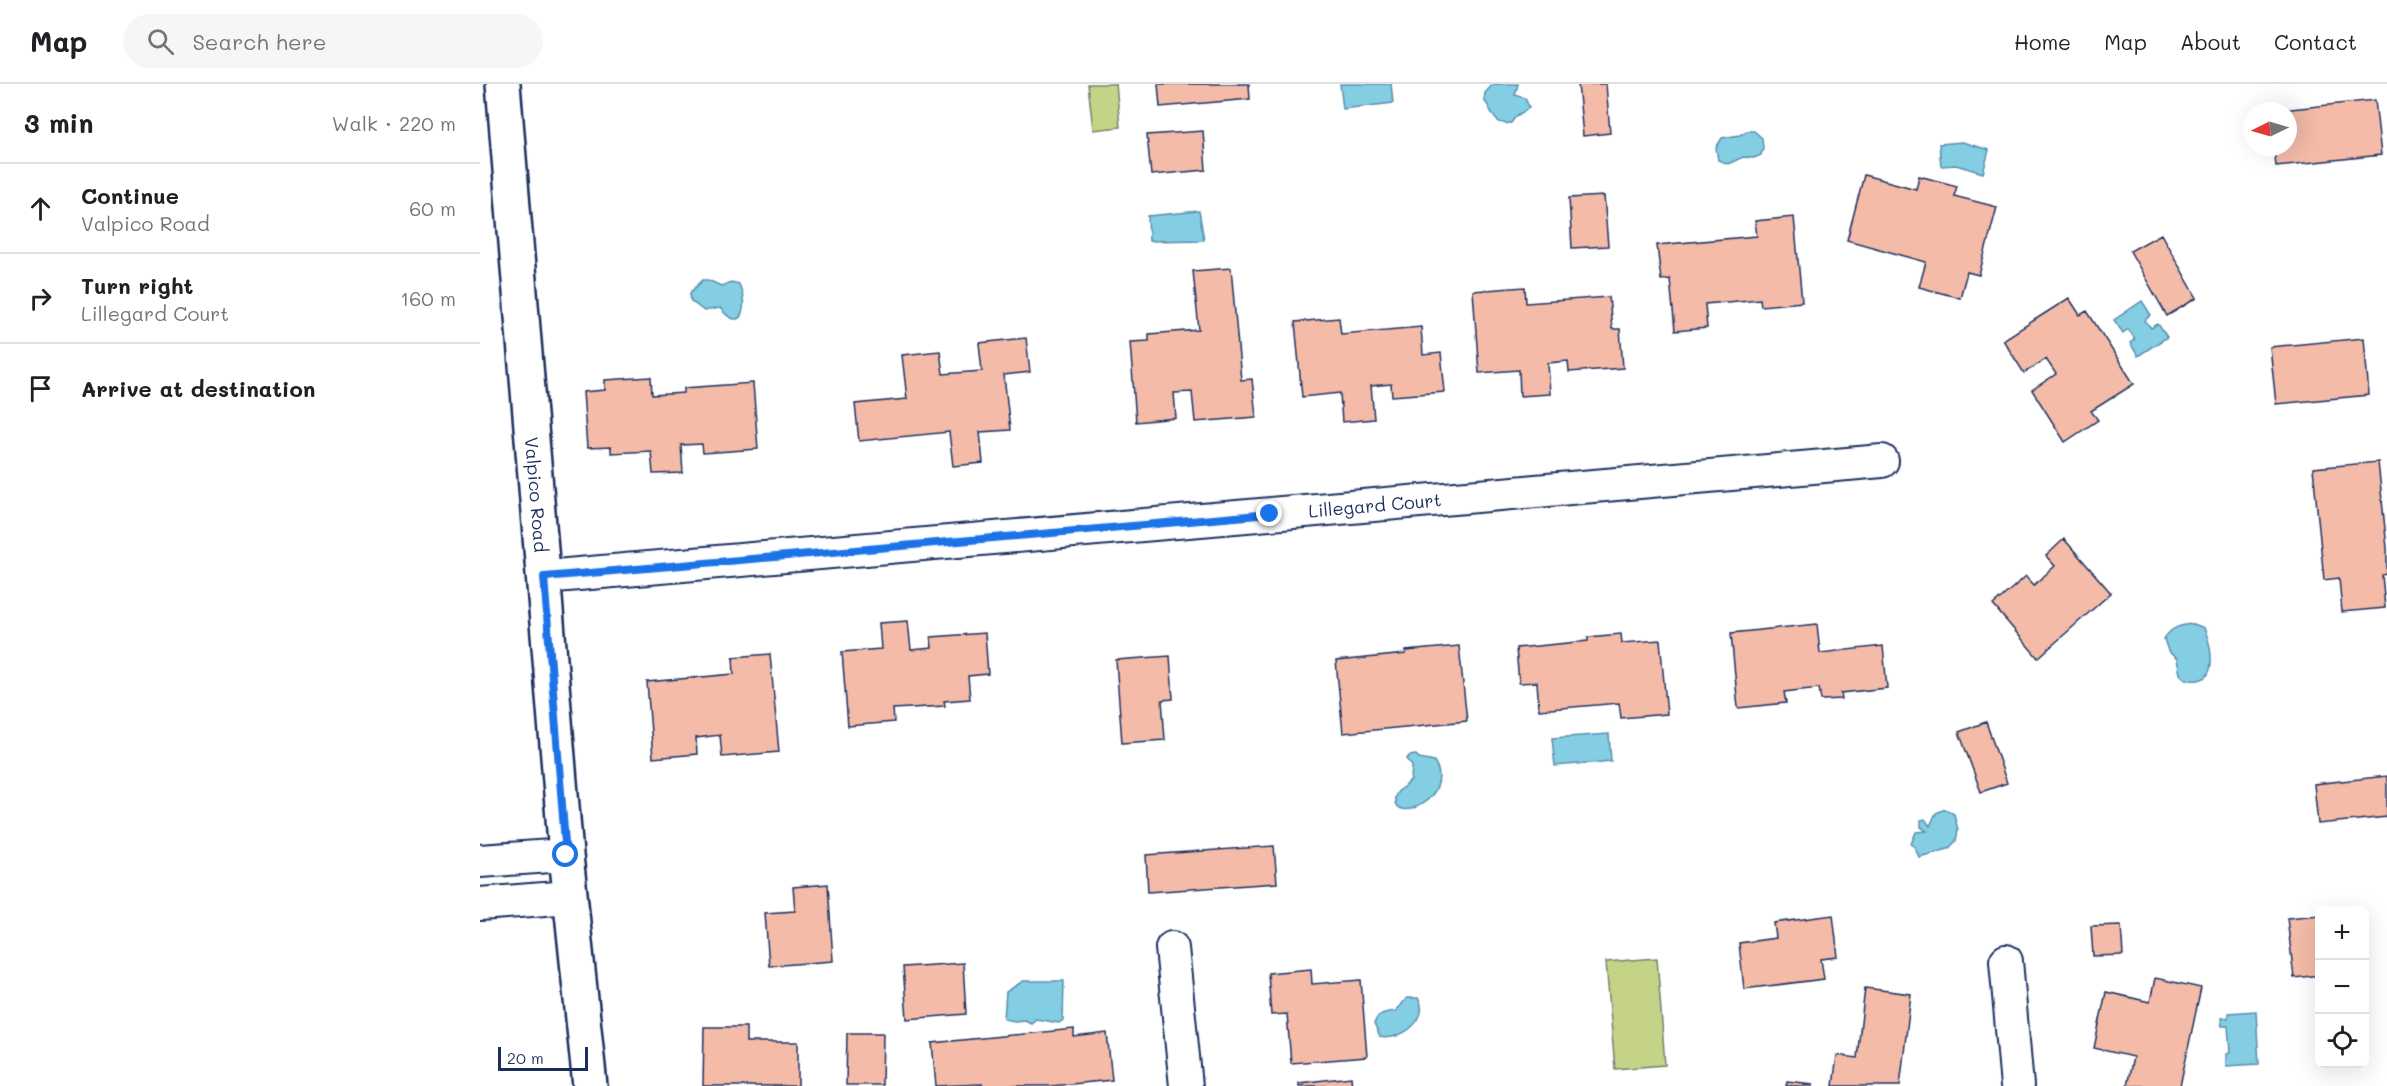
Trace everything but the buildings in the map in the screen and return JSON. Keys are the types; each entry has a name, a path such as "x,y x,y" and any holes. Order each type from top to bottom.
{"street":[{"name":"Valpico Road","path":"503,84 566,855 590,1086"},
{"name":"Lillegard Court","path":"544,577 1882,461"},
{"path":"480,861 566,855"},
{"path":"480,904 570,897"},
{"path":"1172,948 1186,1086"},
{"path":"2006,961 2017,1086"}],"green space":[{"path":"1088,84 1116,84 1120,127 1093,130"},
{"path":"1657,958 1665,1065 1615,1069 1606,962"}],"water":[{"path":"1340,84 1391,84 1393,103 1343,109"},
{"path":"1493,84 1518,84 1515,95 1525,98 1529,107 1516,116 1511,123 1497,120 1484,100 1485,93"},
{"path":"1747,131 1754,131 1762,138 1761,155 1754,158 1743,157 1728,164 1718,160 1716,148 1722,138 1740,135"},
{"path":"1962,142 1989,150 1983,173 1956,165 1941,166 1939,144"},
{"path":"1199,211 1204,240 1149,241 1148,216"},
{"path":"703,280 721,286 731,282 739,284 743,307 739,318 734,319 728,316 720,308 704,311 691,301 690,293"},
{"path":"2142,301 2151,315 2145,320 2151,328 2158,324 2167,337 2138,356 2130,343 2135,339 2128,329 2123,333 2114,320"},
{"path":"2194,624 2204,628 2211,658 2209,673 2198,680 2186,679 2180,674 2177,659 2168,651 2164,639 2177,627"},
{"path":"1609,734 1611,761 1555,766 1552,738"},
{"path":"1416,755 1419,758 1434,761 1439,774 1437,786 1431,797 1422,804 1412,809 1403,809 1396,806 1395,797 1397,792 1411,780 1412,766 1407,759 1409,756"},
{"path":"1945,809 1954,814 1958,830 1956,841 1948,849 1919,857 1915,847 1911,844 1916,832 1927,831 1921,827 1921,820 1925,819 1930,826 1936,813"},
{"path":"1023,981 1064,981 1063,1020 1059,1023 1036,1019 1031,1023 1025,1020 1004,1019 1006,992"},
{"path":"1407,998 1418,998 1421,1014 1417,1021 1396,1036 1380,1037 1374,1024 1378,1017 1396,1011"},
{"path":"2256,1011 2259,1064 2226,1066 2226,1054 2230,1053 2228,1026 2222,1026 2221,1018 2228,1018 2228,1013"}],"route":[{"path":"566,855 544,577 1270,514"}]}
